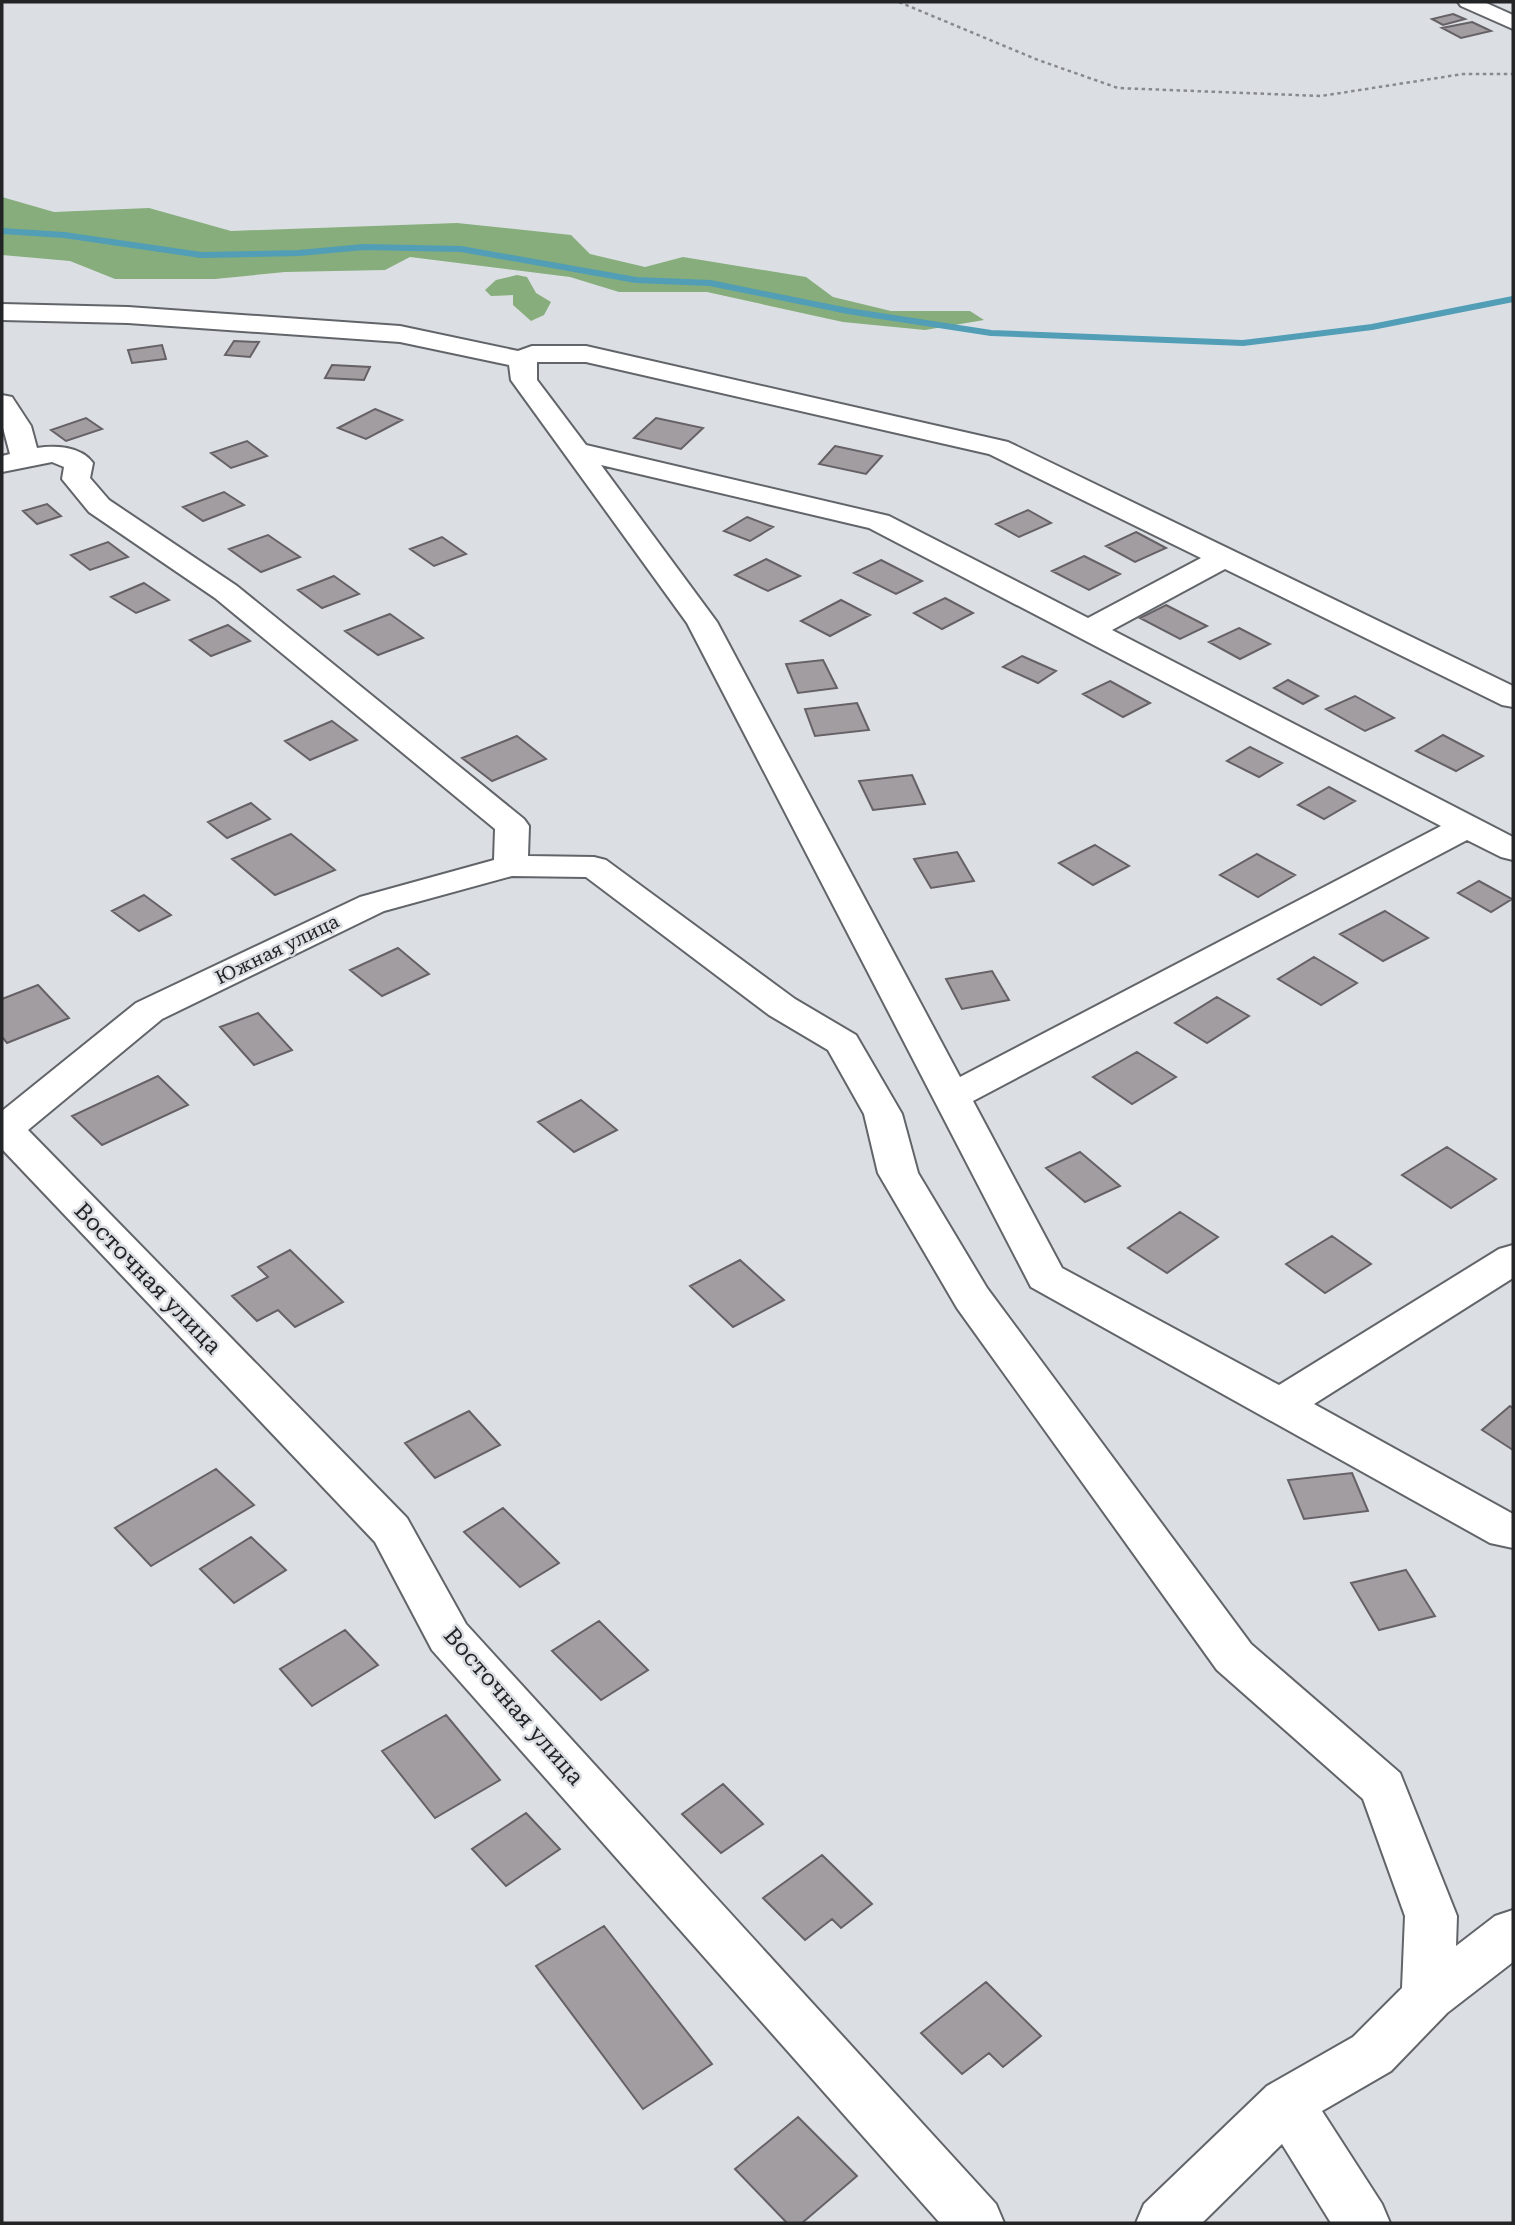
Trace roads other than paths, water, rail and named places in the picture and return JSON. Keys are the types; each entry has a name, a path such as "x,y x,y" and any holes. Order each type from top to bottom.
{"street":[{"path":"1468,2 1513,23"},
{"path":"2,312 128,316 400,334 522,360 532,354 586,354 999,448 1513,698"},
{"path":"522,360 524,380 702,622 1046,1278 1506,1531 1513,1531"},
{"path":"2,403 17,426 13,460 55,453 79,463 76,479 99,506 226,592 512,826 511,866"},
{"path":"576,451 879,522 1513,850"},
{"path":"1089,630 1224,558"},
{"path":"951,1097 1467,826"},
{"name":"Южная улица","path":"3,1128 149,1011 372,904 511,866 594,867 782,1007 843,1043 883,1114 898,1173 972,1298 1234,1657 1383,1787 1431,1916 1427,1997"},
{"name":"Восточная улица","path":"3,1128 391,1530 449,1637 976,2223"},
{"path":"1281,1405 1513,1259"},
{"path":"1164,2223 1286,2103 1372,2054 1427,1997 1513,1931"},
{"path":"1286,2103 1362,2223"}],"waterway":[{"path":"2,231 64,235 201,255 299,253 364,247 461,249 636,280 710,283 848,311 991,333 1243,343 1372,327 1513,299"}]}
